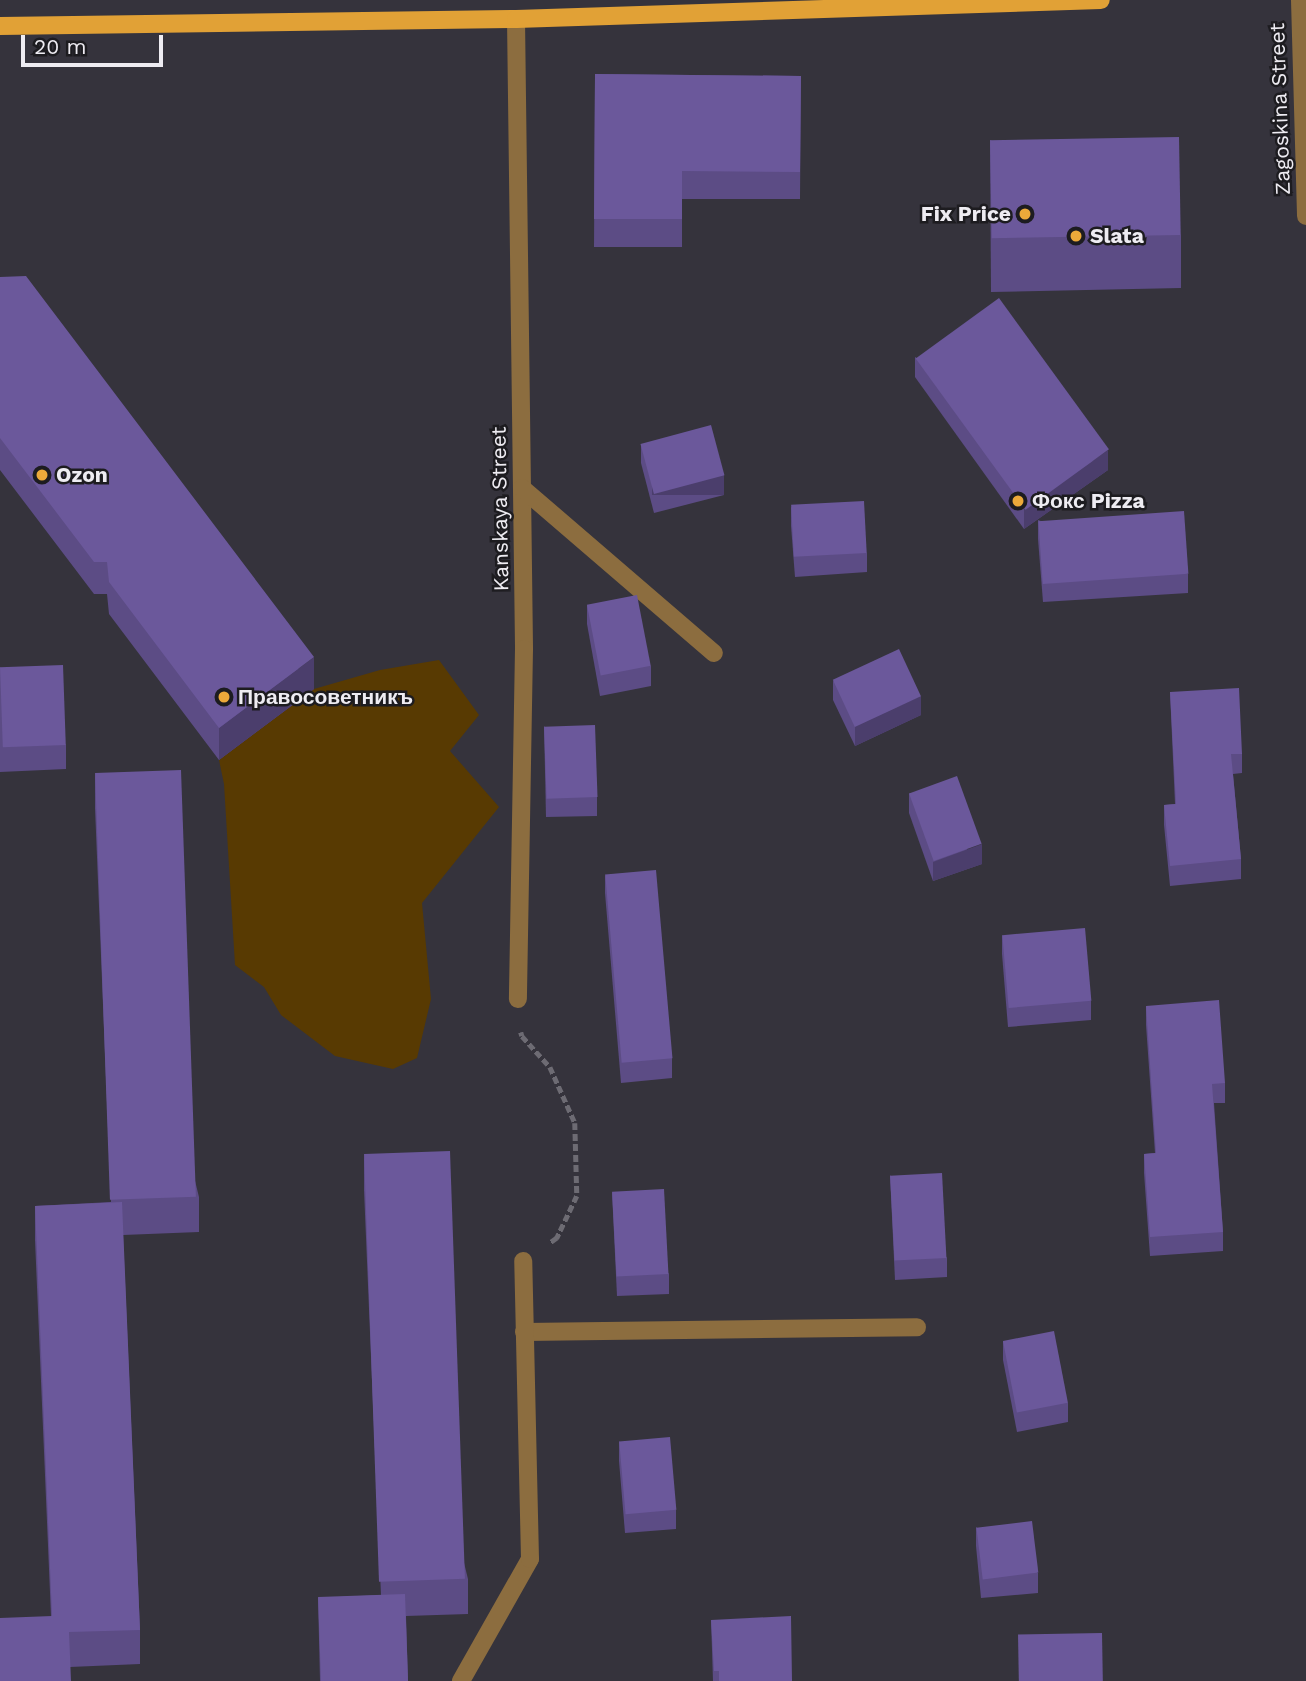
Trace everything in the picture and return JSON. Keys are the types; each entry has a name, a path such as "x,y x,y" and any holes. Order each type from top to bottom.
{"main road":[{"path":"0,26 516,19 1101,0"}],"street":[{"name":"Zagoskina Street","path":"1300,0 1306,216"},
{"name":"Kanskaya Street","path":"516,19 524,649 518,999"},
{"path":"522,488 714,653"},
{"path":"461,1681 530,1559 523,1261"},
{"path":"524,1332 917,1327"}],"path":[{"path":"518,999 522,1036 550,1067 575,1123 577,1196 557,1238 523,1261"}],"shaded area":[{"path":"439,660 479,715 450,751 499,807 422,903 431,999 417,1058 393,1069 335,1056 281,1015 264,987 235,965 224,784 219,760 314,689 380,670"}],"building":[{"path":"595,74 801,76 800,172 682,171 682,219 594,219"},
{"path":"1179,137 1181,235 992,238 990,140"},
{"path":"26,276 314,657 219,728 109,582 107,562 94,562 0,438 0,277"},
{"path":"999,298 1109,449 1026,510 916,359"},
{"path":"711,425 724,475 654,494 640,444"},
{"path":"864,501 867,553 794,557 791,505"},
{"path":"1184,511 1188,574 1043,584 1038,521"},
{"path":"637,595 651,666 601,675 587,605"},
{"path":"899,649 921,696 855,727 833,680"},
{"path":"63,665 66,745 3,747 0,667"},
{"path":"1239,688 1242,754 1231,754 1241,859 1170,866 1164,805 1176,804 1170,692"},
{"path":"595,725 598,797 547,799 544,727"},
{"path":"181,770 196,1197 110,1200 95,773"},
{"path":"957,776 982,844 934,861 909,793"},
{"path":"656,870 672,1058 622,1063 605,874"},
{"path":"1085,928 1091,1001 1009,1008 1002,935"},
{"path":"1219,1000 1225,1083 1212,1084 1223,1232 1150,1237 1144,1154 1156,1153 1146,1006"},
{"path":"450,1151 465,1579 379,1582 364,1154"},
{"path":"942,1173 946,1258 895,1261 890,1176"},
{"path":"664,1189 668,1274 617,1277 612,1192"},
{"path":"122,1202 140,1630 69,1632 71,1681 0,1681 0,1618 52,1616 35,1206"},
{"path":"1054,1331 1068,1403 1017,1413 1003,1341"},
{"path":"670,1437 676,1510 626,1514 619,1441"},
{"path":"1032,1521 1038,1573 983,1579 976,1528"},
{"path":"405,1594 408,1681 321,1681 318,1597"},
{"path":"791,1616 792,1681 719,1681 719,1671 714,1671 711,1620"},
{"path":"1102,1633 1103,1681 1019,1681 1018,1634"}],"place":[{"name":"Fix Price","path":"1025,214"},
{"name":"Slata","path":"1076,236"},
{"name":"Ozon","path":"42,475"},
{"name":"Фокс Pizza","path":"1018,501"},
{"name":"Правосоветникъ","path":"224,697"}]}
